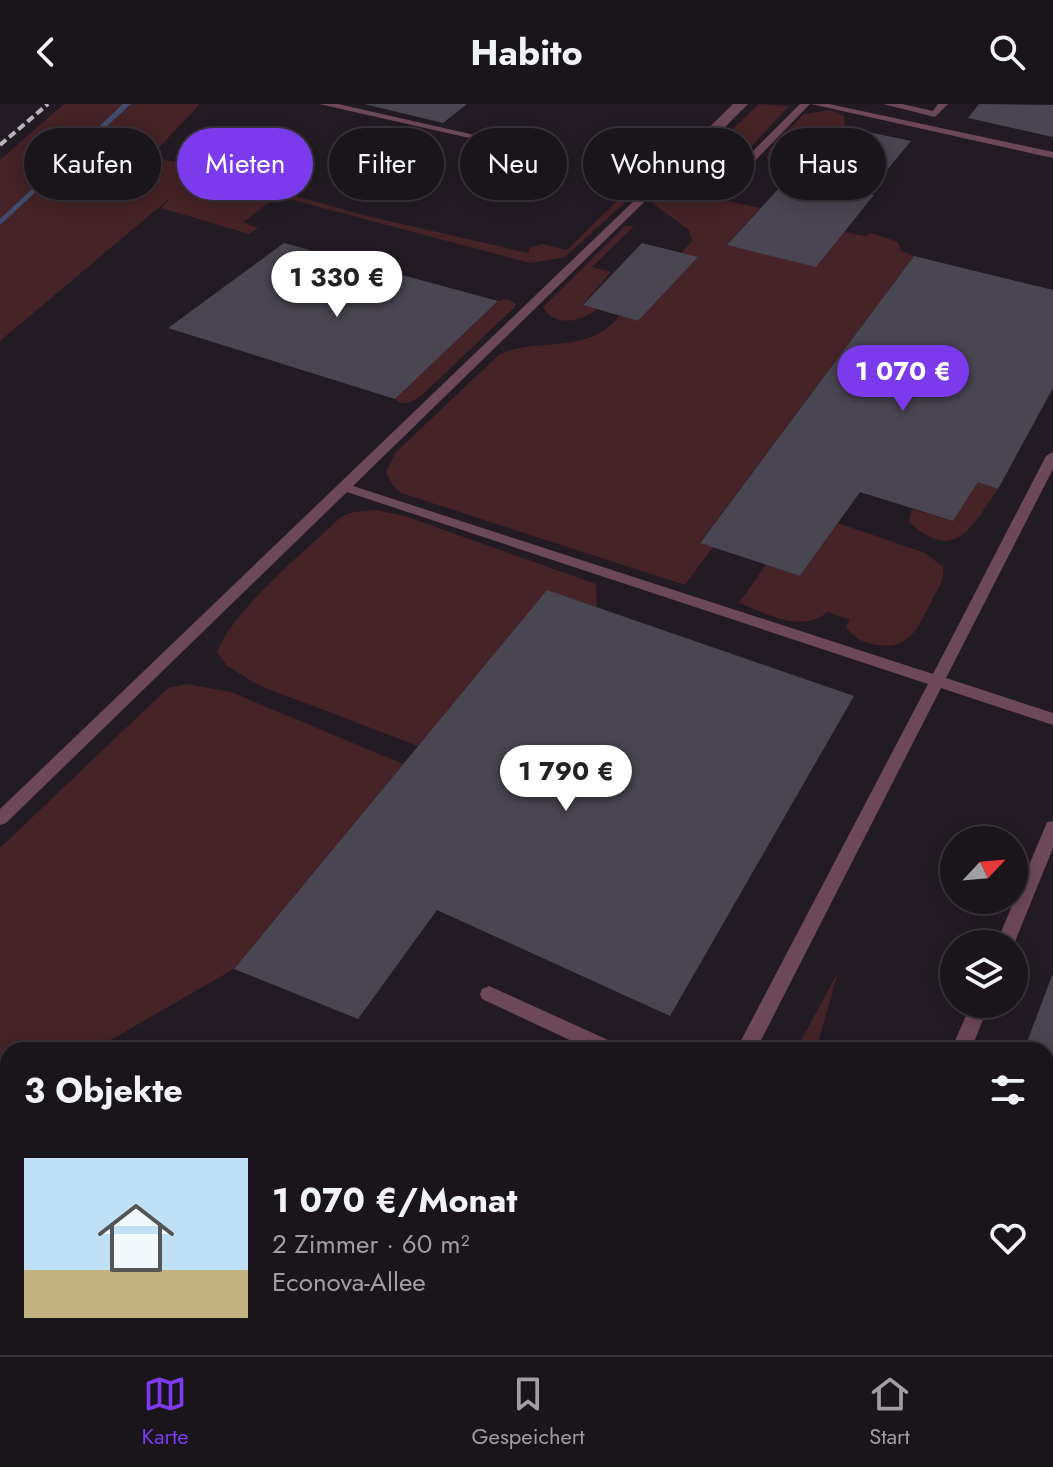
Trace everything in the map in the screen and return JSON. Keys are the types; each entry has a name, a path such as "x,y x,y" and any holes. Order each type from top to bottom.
{"street":[{"path":"717,128 741,104"}],"lane":[{"path":"324,104 460,133"},
{"path":"754,156 805,104"},
{"path":"816,104 1053,155"},
{"path":"888,104 935,114 943,104"},
{"path":"0,819 641,200"},
{"path":"750,1042 1053,456"},
{"path":"344,487 1053,719"},
{"path":"1011,930 1053,827"},
{"path":"489,994 593,1042"},
{"path":"964,1042 974,1018"}],"shaded area":[{"path":"64,104 200,104 161,145 161,128 37,128"},
{"path":"759,104 789,106 754,144 754,128 734,128"},
{"path":"831,110 844,116 845,127 790,128 804,114"},
{"path":"24,139 24,200 161,200 161,159 177,162 177,200 273,200 243,222 258,228 249,234 161,208 170,198 0,341 0,160"},
{"path":"293,200 309,200 528,253 530,248 542,244 567,250 618,200 628,200 565,257 530,263"},
{"path":"651,200 721,200 760,208 727,245 844,232 865,236 871,233 898,242 901,251 914,256 700,542 713,547 685,585 401,493 393,486 386,472 396,452 500,354 515,349 579,341 607,328 619,316 638,321 697,257 681,253 692,241 689,230"},
{"path":"625,226 634,226 592,267 611,272 583,304 597,309 584,317 568,321 548,314 543,307"},
{"path":"507,299 516,304 514,308 421,396 404,403 395,399 498,301"},
{"path":"978,482 998,489 971,527 961,535 951,540 939,540 909,522 912,509 953,521"},
{"path":"376,510 405,516 596,584 597,607 547,591 418,746 258,685 227,666 217,652 226,635 255,598 342,516"},
{"path":"838,523 925,553 943,567 938,589 917,628 898,644 889,646 860,640 846,627 850,620 828,612 817,618 795,622 739,603 766,565 800,576"},
{"path":"187,684 231,692 403,764 234,969 107,1042 0,1042 0,848 168,688"},
{"path":"838,972 818,1042 800,1042"}],"building":[{"path":"364,104 467,104 443,123"},
{"path":"979,104 1053,105 1053,137 968,118"},
{"path":"886,136 911,141 886,171"},
{"path":"770,198 870,200 816,267 727,245"},
{"path":"284,243 498,301 395,399 168,328"},
{"path":"642,243 698,257 638,321 583,305"},
{"path":"914,256 1053,290 1053,388 998,489 978,482 953,521 860,492 800,576 700,543"},
{"path":"547,590 854,696 670,1016 437,910 358,1019 234,969"},
{"path":"1053,973 1053,1042 1027,1042"}],"waterway":[{"path":"0,223 127,104"}],"railway":[{"path":"0,145 48,104"}]}
